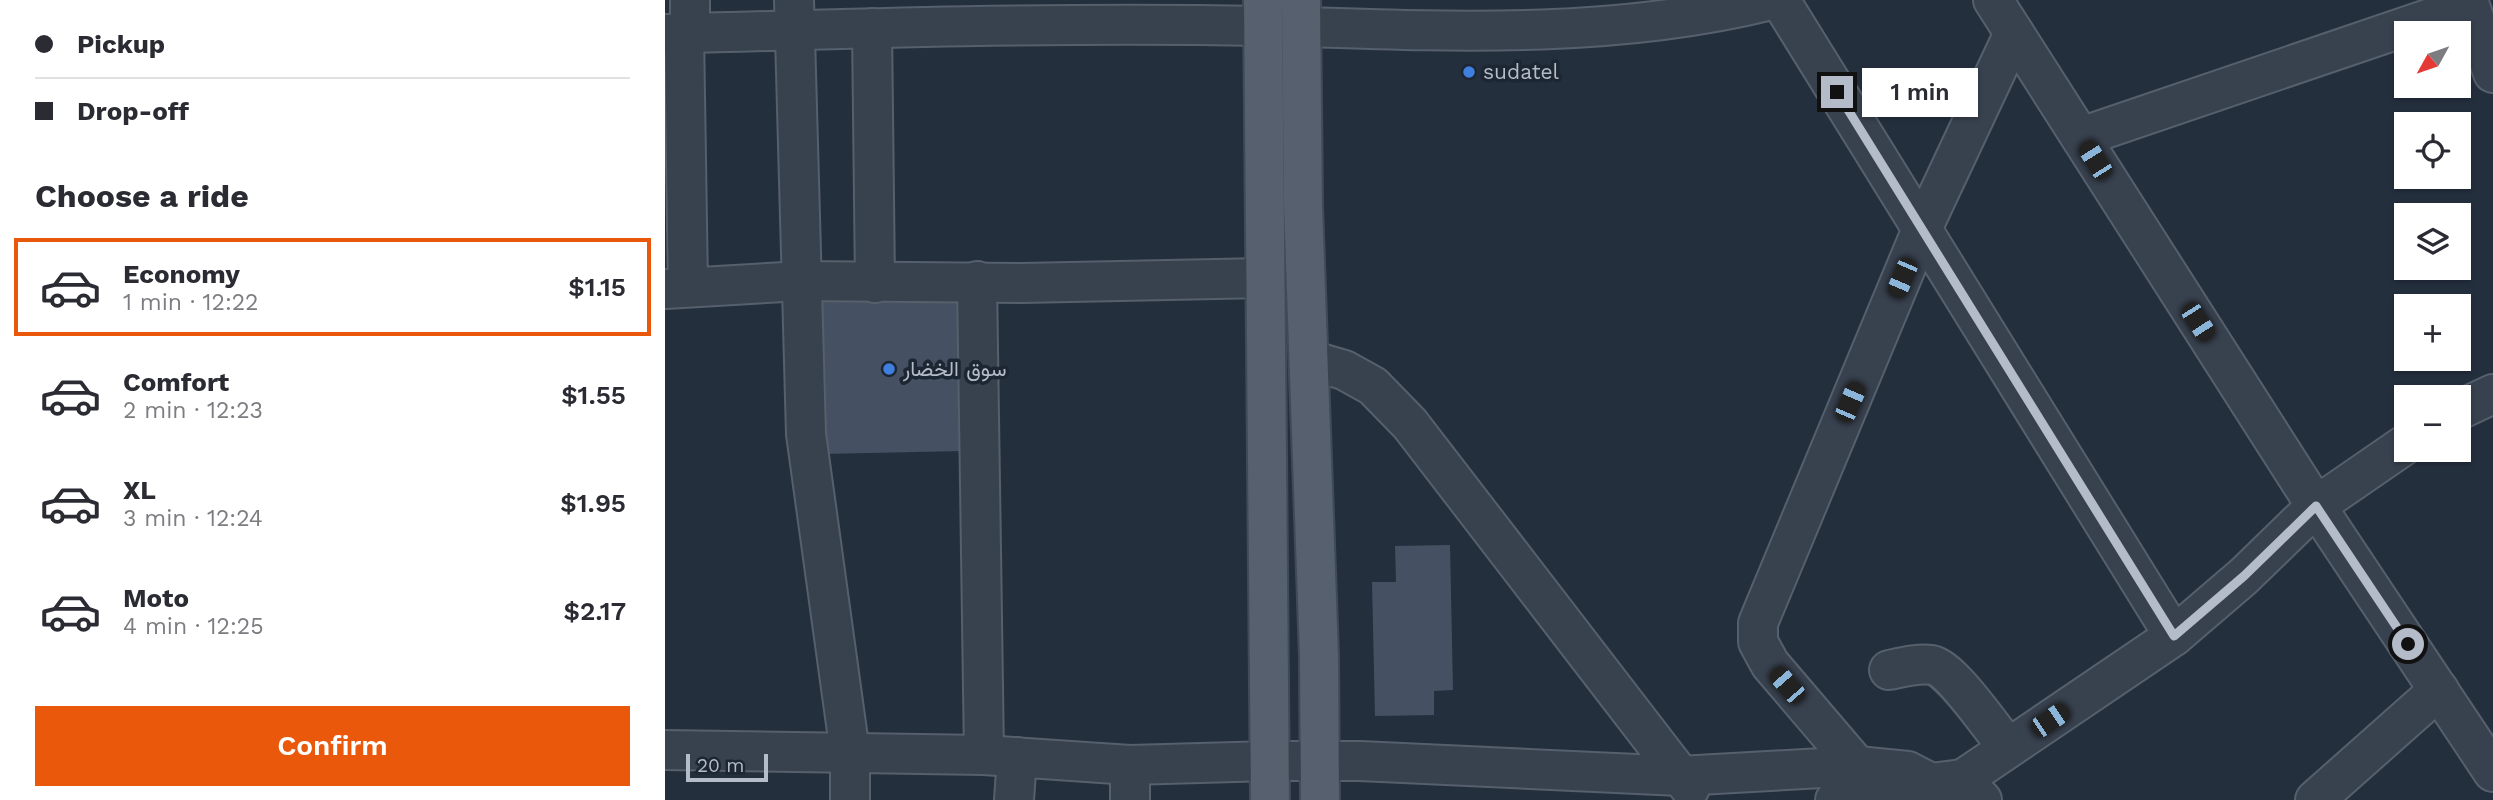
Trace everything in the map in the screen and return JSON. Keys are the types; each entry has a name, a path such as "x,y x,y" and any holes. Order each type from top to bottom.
{"main road":[{"path":"1263,13 1270,800"},
{"path":"1301,13 1303,206 1310,360 1320,800"}],"street":[{"path":"1301,13 1482,32 1672,19 1728,11 1771,0"},
{"path":"1780,0 2174,636"},
{"path":"1993,0 2316,506 2493,772"},
{"path":"2081,137 2469,2 2493,73"},
{"path":"1263,13 1132,12 894,18 794,15 682,25 677,288 802,281 1021,283 1265,278"},
{"path":"794,15 804,385 809,466 850,753 850,800"},
{"path":"875,283 894,18"},
{"path":"1857,766 1770,664 1758,642 1758,623 1922,229 2014,33"},
{"path":"977,281 1001,756 1014,800"},
{"path":"1310,360 1344,370 1374,386 1410,424 1690,788"},
{"path":"2471,404 2493,394"},
{"path":"1835,800 1907,797 1952,791 2008,748 2174,636 2244,576 2316,506 2394,452"},
{"path":"1889,670 1935,665 1949,675 2008,748"},
{"path":"2315,800 2439,690"},
{"path":"665,750 1001,756 1130,783 1270,761 1360,761 1690,788 1857,766 1908,771 1952,791"}],"building":[{"name":"سوق الخضار","path":"958,285 962,451 820,454 815,288"},
{"path":"1450,545 1453,690 1434,691 1434,715 1375,716 1372,582 1396,582 1395,546"}],"place":[{"name":"sudatel","path":"1469,72"},
{"name":"سوق الخضار","path":"889,369"}],"route":[{"path":"1837,92 2174,636 2244,576 2316,506 2408,644"}]}
